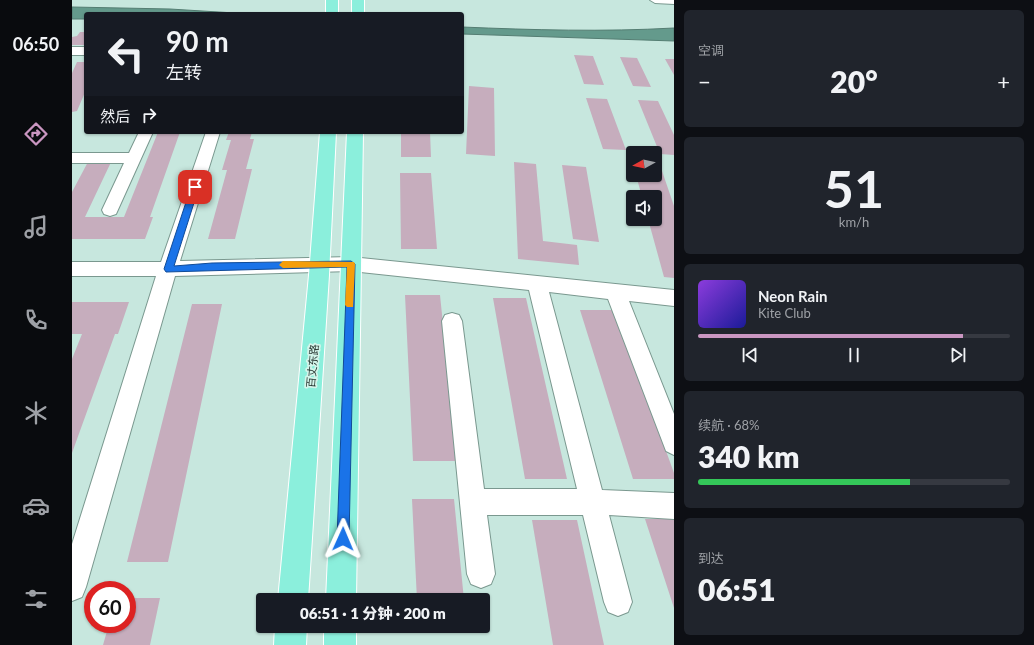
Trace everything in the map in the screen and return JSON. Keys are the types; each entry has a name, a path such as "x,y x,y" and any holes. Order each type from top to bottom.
{"main road":[{"path":"332,0 332,12"},
{"path":"358,0 358,12"},
{"name":"百丈东路","path":"294,593 320,264 328,134"},
{"path":"341,593 354,134"},
{"path":"290,645 291,633"},
{"path":"340,633 340,645"}],"street":[{"path":"656,0 674,1"},
{"path":"72,51 84,52"},
{"path":"110,210 145,134"},
{"path":"72,587 168,269 212,134"},
{"path":"72,158 134,158"},
{"path":"72,269 168,269 351,264 674,298"},
{"path":"537,283 618,602"},
{"path":"615,291 674,443"},
{"path":"452,321 481,574"},
{"path":"473,502 593,502 674,506"}],"shaded area":[{"path":"72,7 170,9 219,12 84,12 84,19 72,19"},
{"path":"464,27 568,30 674,28 674,41 464,34"}],"building":[{"path":"80,32 84,32 84,45 72,45 72,37 77,36"},
{"path":"574,55 593,56 604,85 584,84"},
{"path":"620,57 637,58 651,87 633,86"},
{"path":"665,59 674,59 674,75"},
{"path":"77,62 84,62 84,95 77,111 72,112 72,73"},
{"path":"469,86 494,88 495,156 466,154"},
{"path":"586,98 607,99 626,150 603,149"},
{"path":"638,100 658,101 674,135 674,155 662,154 662,146 657,146"},
{"path":"157,134 179,134 150,217 153,217 145,239 72,239 72,192 89,160 112,160 85,217 124,217"},
{"path":"228,134 251,134 250,139 254,139 246,169 252,169 235,239 208,239 227,170 222,170 231,140 226,140"},
{"path":"401,134 430,134 431,157 401,157"},
{"path":"514,162 536,164 543,241 577,245 579,265 518,259"},
{"path":"562,165 586,167 599,242 573,239"},
{"path":"662,171 674,206 674,278 664,277 650,226 662,226 662,190 640,190 638,182 662,182"},
{"path":"400,173 431,173 437,249 401,249"},
{"path":"405,295 440,295 457,461 413,461"},
{"path":"493,298 526,298 567,479 525,479"},
{"path":"72,302 129,302 118,334 115,334 72,453 72,359 82,334 72,334"},
{"path":"192,304 222,304 168,562 127,562"},
{"path":"580,310 615,310 674,473 674,479 633,479"},
{"path":"412,499 454,499 463,593 417,593"},
{"path":"645,519 674,519 674,608"},
{"path":"532,520 577,520 604,645 553,645"},
{"path":"136,598 160,598 150,645 103,645 106,633 136,633"}],"slow traffic":[{"path":"283,265 351,264 350,305"}],"route":[{"path":"195,187 168,269 212,266 351,264 343,539"}]}
